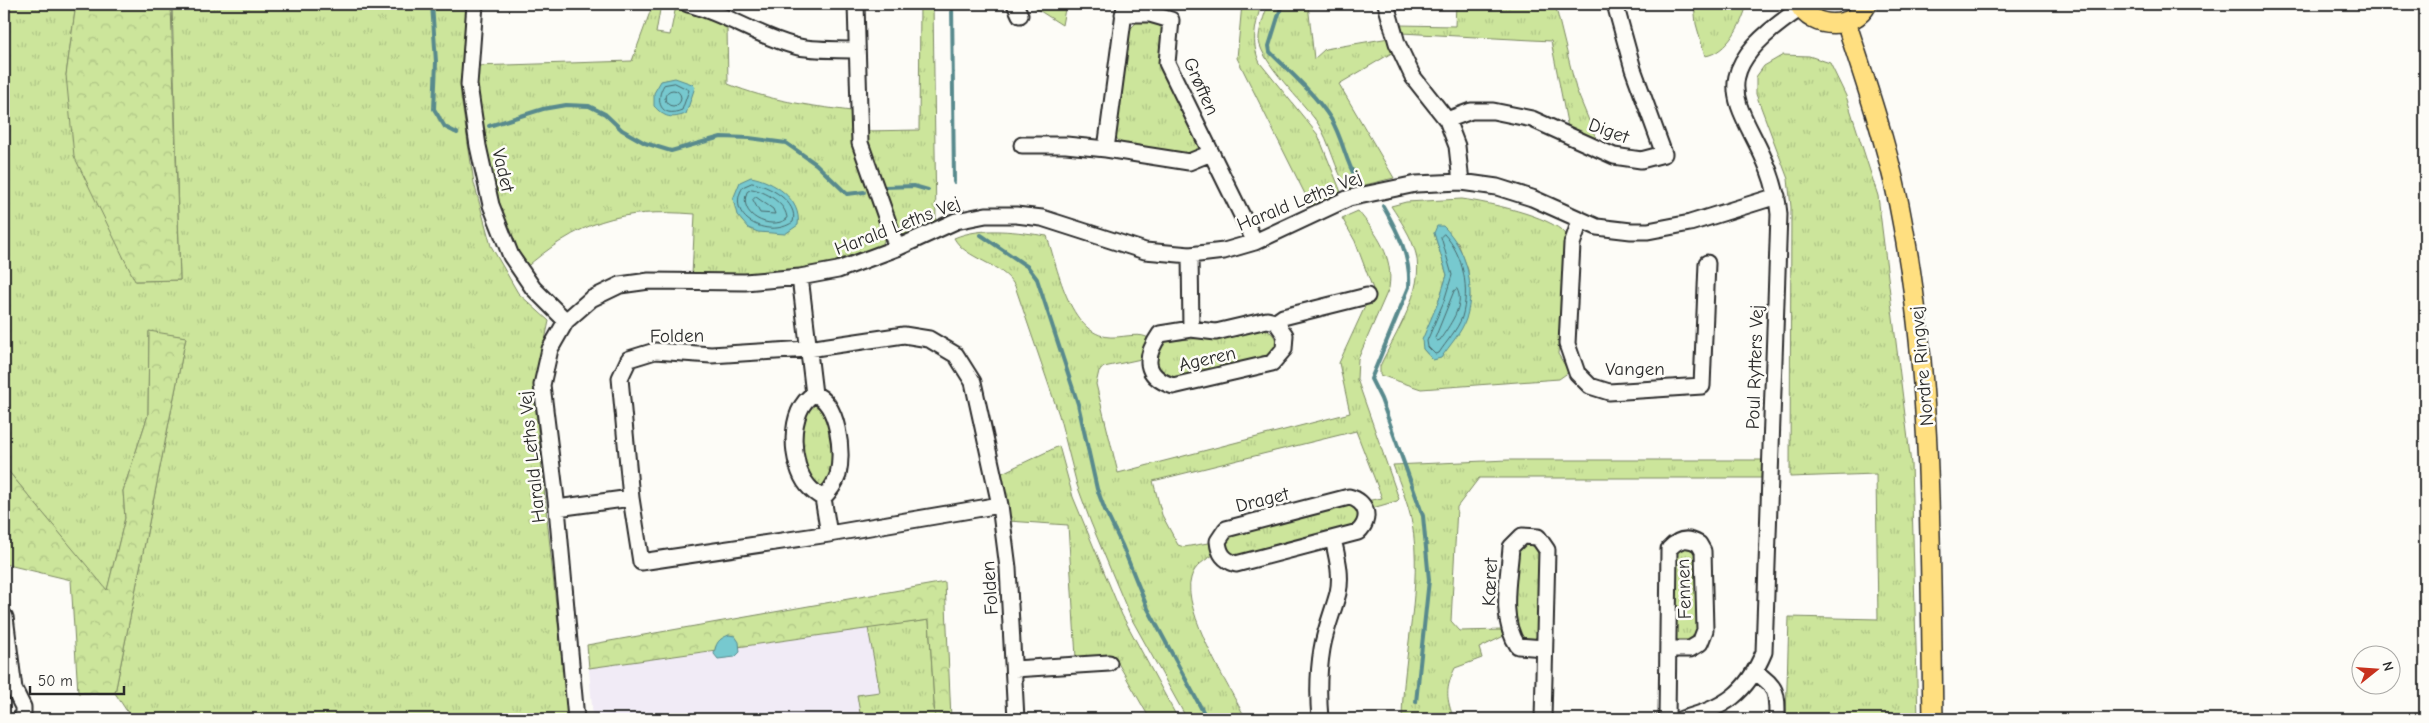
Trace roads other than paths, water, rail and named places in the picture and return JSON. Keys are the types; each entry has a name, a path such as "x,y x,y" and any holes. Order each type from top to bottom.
{"main road":[{"path":"1800,6 1810,17 1821,22 1834,24 1846,22 1856,16 1867,4"},
{"name":"Nordre Ringvej","path":"1846,22 1881,132 1903,224 1918,315 1927,418 1933,719"}],"street":[{"name":"Vadet","path":"475,4 469,86 478,146 491,205 510,256 533,288 566,321"},
{"path":"688,4 700,7 756,33 796,47 856,50"},
{"path":"856,4 860,143 897,248"},
{"path":"1386,4 1396,43 1413,77 1447,120 1457,146 1461,182"},
{"name":"Diget","path":"1447,120 1471,111 1493,111 1532,119 1614,156 1641,160 1664,154 1633,70 1615,4"},
{"name":"Poul Rytters Vej","path":"1682,719 1718,714 1743,689 1755,672 1764,652 1779,214 1777,196 1768,171 1742,118 1737,83 1742,62 1749,50 1800,6"},
{"name":"Grøften","path":"1106,149 1124,9 1171,20 1167,63 1255,242"},
{"path":"1022,145 1066,145 1106,149 1189,162 1211,153"},
{"name":"Harald Leths Vej","path":"576,719 557,508 542,385 550,349 566,321 591,299 620,285 649,282 745,282 800,277 838,270 897,248 956,221 986,216 1016,215 1042,218 1145,251 1190,255 1224,251 1255,242 1349,198 1416,184 1461,182 1497,186 1523,195 1580,221 1614,230 1648,231 1690,223 1777,196"},
{"name":"Vangen","path":"1580,221 1572,244 1567,344 1577,373 1590,386 1609,392 1702,386 1707,263"},
{"name":"Ageren","path":"1190,255 1191,329"},
{"path":"800,277 814,394"},
{"name":"Ageren","path":"1276,322 1283,317 1367,296"},
{"name":"Ageren","path":"1267,320 1276,322 1285,335 1284,350 1272,363 1173,386 1160,382 1149,368 1149,350 1160,334 1191,329 1216,332 1267,320"},
{"name":"Folden","path":"1000,505 829,534 641,562 631,498 620,378 630,359 655,351 711,354 808,349 904,335 929,338 956,355 973,382 1000,505 1008,568 1016,719"},
{"path":"814,394 824,400 831,411 839,437 840,463 837,477 831,489 823,498"},
{"path":"814,394 806,398 800,407 794,427 794,447 807,486 823,498 829,534"},
{"name":"Draget","path":"1349,497 1358,500 1364,506 1367,517 1362,528 1358,532 1333,539 1236,564 1225,559 1219,548 1220,536 1226,529 1349,497"},
{"path":"557,508 631,498"},
{"name":"Kæret","path":"1543,719 1547,550 1538,537 1522,536 1511,547 1507,623 1511,636 1518,646 1544,648"},
{"path":"1320,719 1318,698 1322,649 1329,618 1338,592 1339,575 1333,539"},
{"name":"Fennen","path":"1667,719 1669,549 1680,540 1687,540 1699,544 1703,551 1705,630 1700,643 1690,649 1668,649"},
{"path":"5,617 14,689 23,707 23,719"},
{"path":"1014,669 1109,663"},
{"path":"1755,672 1767,680 1776,691 1777,719"}],"water":[{"path":"675,78 692,84 695,87 686,114 672,117 665,115 654,106 654,93 661,81"},
{"path":"751,177 777,187 791,199 798,216 798,225 785,234 758,232 748,228 737,215 733,199 740,182"},
{"path":"1437,226 1443,226 1458,246 1467,269 1470,294 1469,307 1462,329 1441,358 1433,360 1423,349 1422,340 1439,300 1447,275 1434,233"},
{"path":"729,635 735,636 739,642 740,652 735,657 718,659 714,654 717,644 722,638"}],"waterway":[{"path":"432,4 436,62 434,109 445,127 457,133"},
{"path":"952,4 954,182"},
{"path":"1282,4 1269,46 1270,52 1310,92 1325,110 1338,134 1357,180"},
{"path":"489,126 543,109 566,105 589,106 605,114 622,130 645,143 671,151 721,137 749,138 786,143 816,164 847,194 864,192"},
{"path":"885,187 914,186 928,190"},
{"path":"1383,206 1394,225 1406,255 1409,287 1371,379 1381,399 1423,516 1429,580 1416,702"},
{"path":"981,235 1028,267 1037,279 1078,404 1097,489 1105,510 1122,545 1147,607 1207,719"}]}
